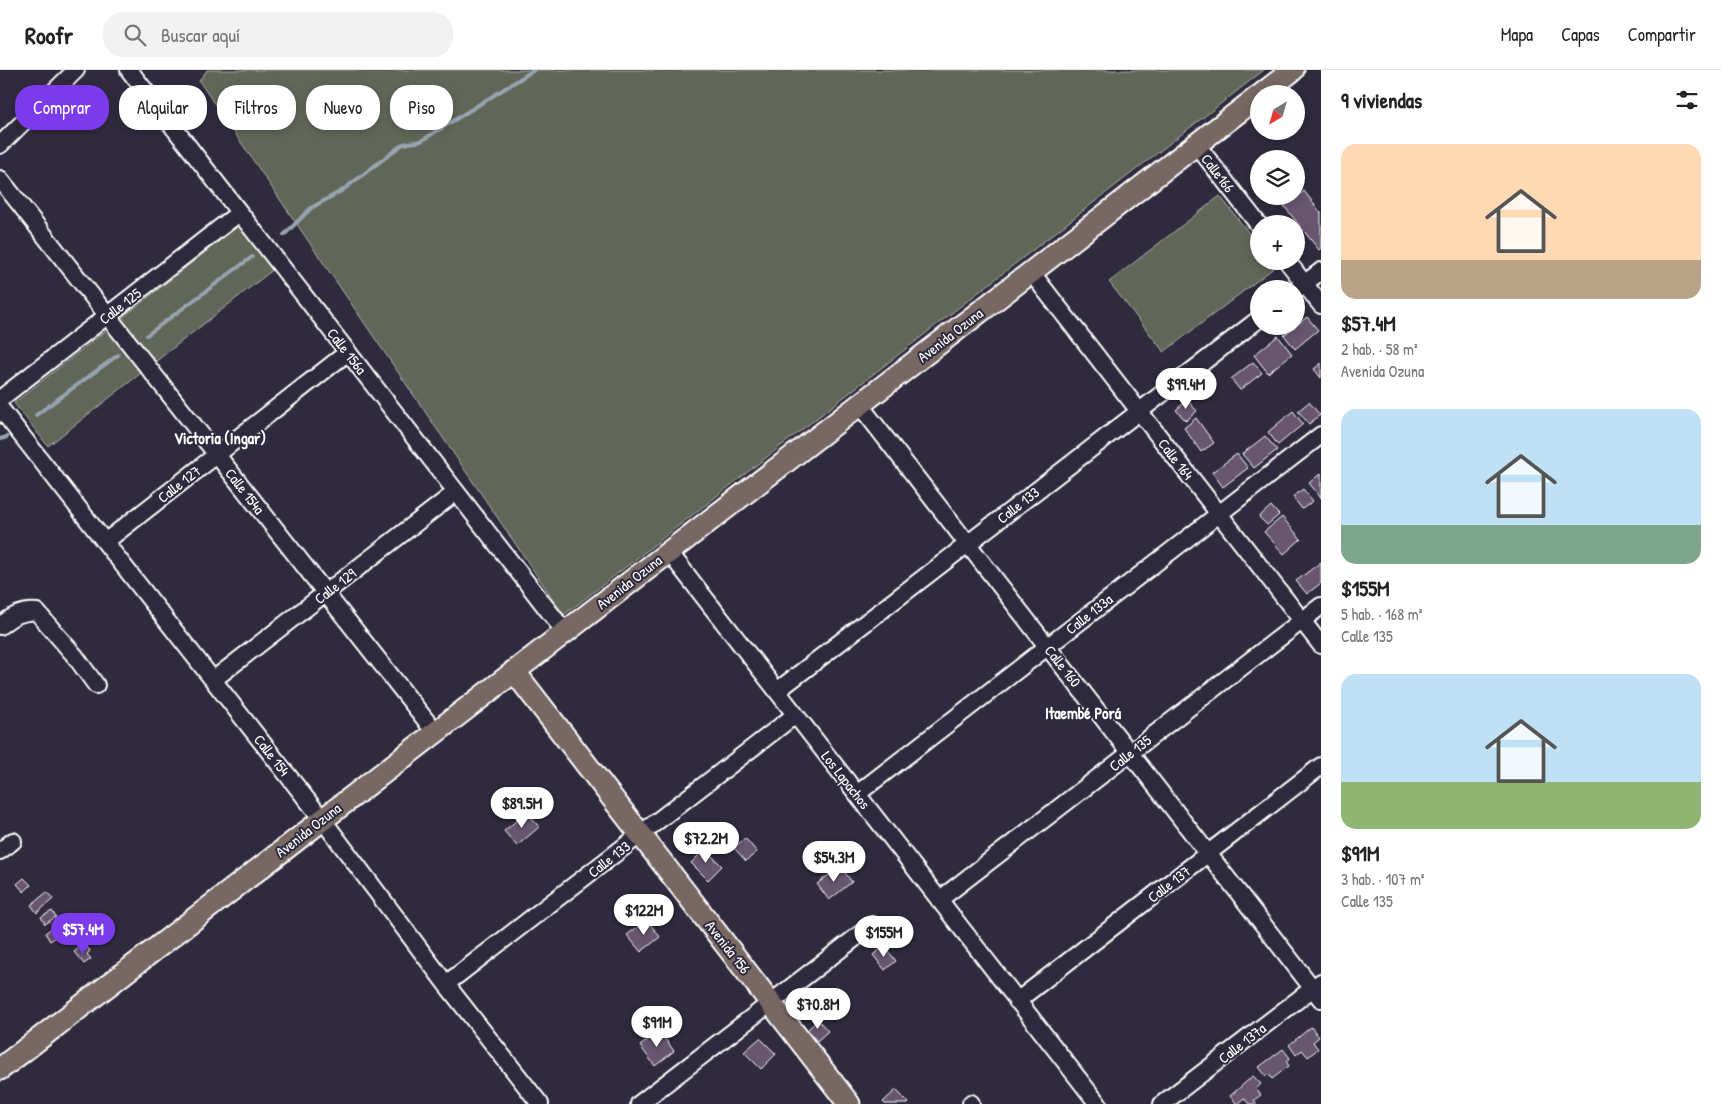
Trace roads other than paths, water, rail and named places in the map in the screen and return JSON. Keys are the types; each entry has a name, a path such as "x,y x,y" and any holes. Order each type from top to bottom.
{"main road":[{"path":"1274,85 1293,70"},
{"name":"Avenida Ozuna","path":"0,1069 1250,103"},
{"name":"Avenida 156","path":"514,671 850,1104"}],"street":[{"path":"0,145 76,70"},
{"name":"Calle 156a","path":"129,70 565,632"},
{"name":"Calle166","path":"1196,144 1252,215"},
{"name":"Calle 154a","path":"0,179 435,732"},
{"name":"Calle 125","path":"0,399 239,213"},
{"path":"1305,283 1321,271"},
{"name":"Calle 164","path":"1031,272 1321,645"},
{"path":"1305,291 1321,305"},
{"name":"Calle 133","path":"777,691 1250,326"},
{"name":"Calle 127","path":"105,542 348,352"},
{"name":"Calle 160","path":"859,404 1208,854 1318,990"},
{"name":"Calle 154","path":"0,408 322,819 446,984 540,1104"},
{"name":"Calle 133a","path":"857,794 1321,435"},
{"name":"Calle 129","path":"214,680 456,492"},
{"name":"Los Lapachos","path":"669,552 1098,1104"},
{"name":"Calle 135","path":"939,900 1321,606"},
{"path":"5,622 27,611 37,612 75,656 96,684"},
{"name":"Calle 133","path":"446,984 796,715"},
{"name":"Calle 137","path":"1018,1000 1321,766"},
{"path":"639,1104 872,925"},
{"name":"Calle 137a","path":"1162,1104 1318,990"}],"waterway":[{"path":"284,235 311,208 343,190 403,144 421,141 534,70"},
{"path":"147,335 252,257"},
{"path":"36,415 118,355"},
{"path":"0,439 7,437"}],"district":[{"name":"Victoria (Ingar)","path":"220,438"},
{"name":"Itaembé Porá","path":"1083,713"}]}
